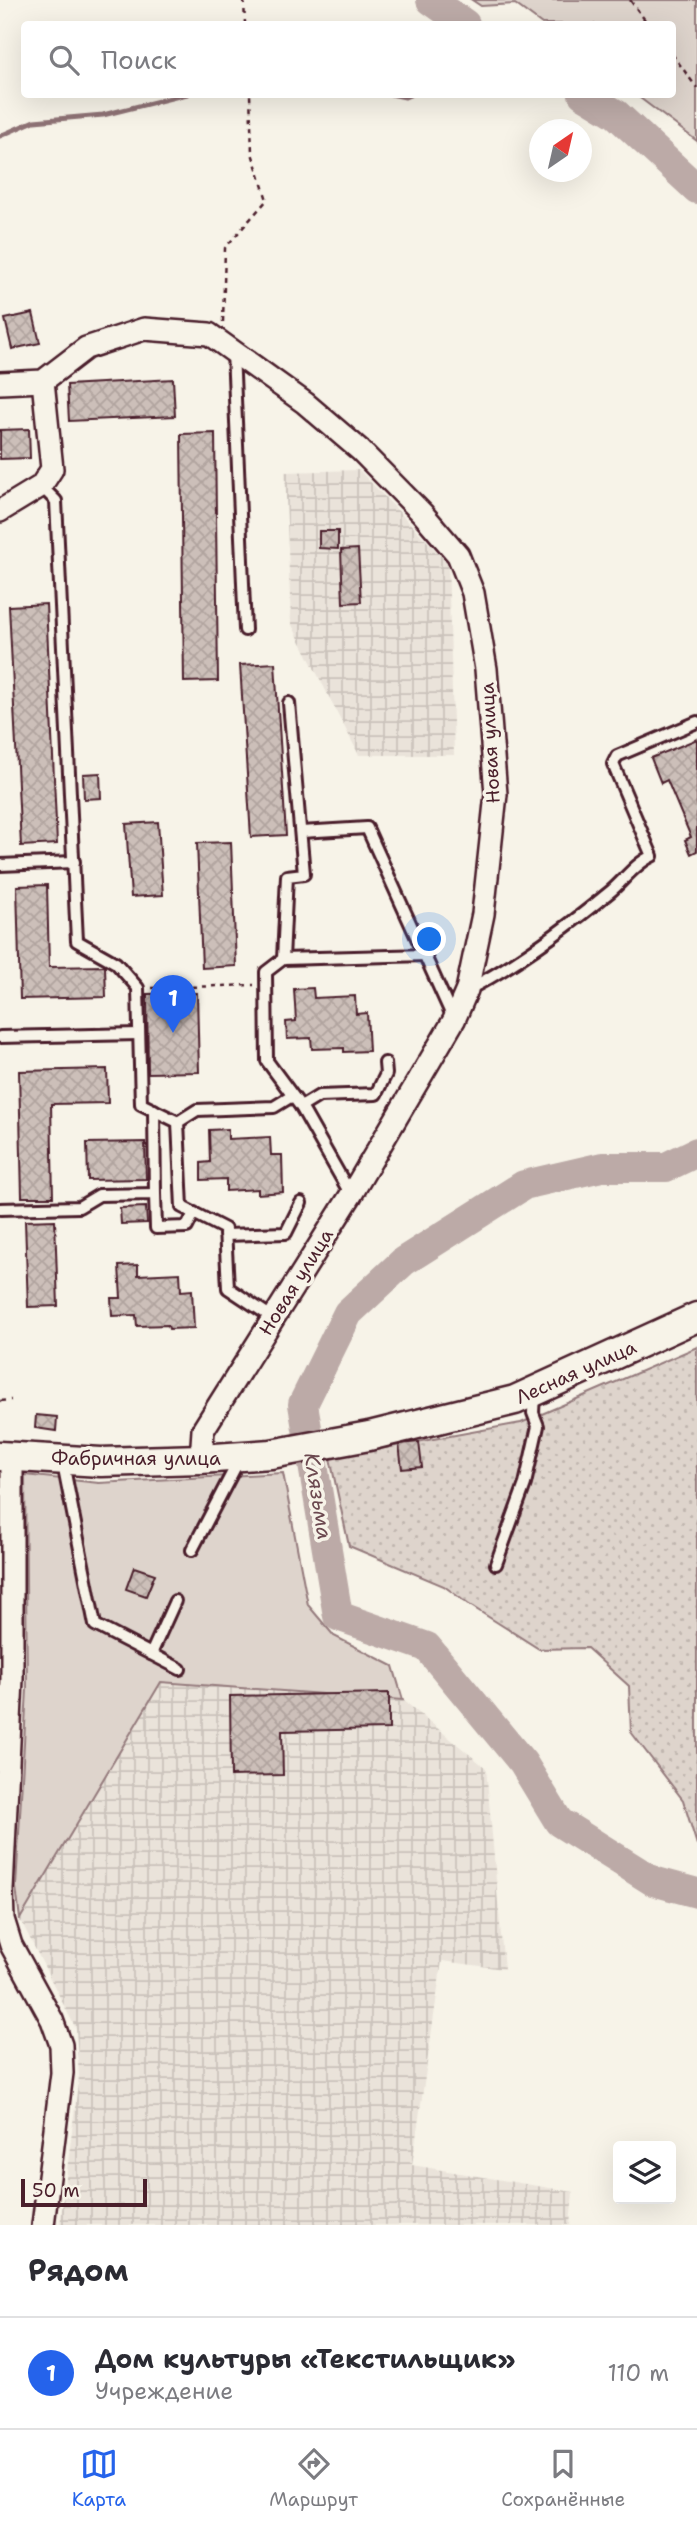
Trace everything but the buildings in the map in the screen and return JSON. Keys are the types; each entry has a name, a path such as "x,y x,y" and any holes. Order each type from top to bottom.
{"street":[{"path":"0,383 43,381 86,348 144,330 209,334"},
{"name":"Новая улица","path":"201,1459 203,1430 351,1195 454,1020 467,990 483,914 496,794 486,669 473,593 458,555 422,513 369,459 304,403 209,334"},
{"path":"0,512 41,486 52,469 43,381"},
{"name":"Лесная улица","path":"271,1454 369,1436 515,1400 697,1317"},
{"name":"Фабричная улица","path":"6,1457 101,1462 271,1454"},
{"path":"6,1457 3,1919 11,1945 52,2020 61,2045 62,2073 43,2225"}],"lane":[{"path":"233,350 245,630"},
{"path":"41,486 56,501 77,941 116,963 138,988 141,1104 178,1122"},
{"path":"283,959 287,876 304,874 289,703"},
{"path":"467,990 504,971 612,890 644,860 652,856 613,764 617,756 697,722"},
{"path":"301,832 367,828 454,1020"},
{"path":"0,865 74,862"},
{"path":"351,1195 301,1107 267,1061 265,972 283,959 426,954"},
{"path":"0,1037 139,1034"},
{"path":"301,1107 319,1096 376,1094 386,1074 385,1063"},
{"path":"178,1122 197,1110 274,1107 292,1096"},
{"path":"154,1110 156,1228 187,1227 194,1213"},
{"path":"178,1122 182,1207 225,1229 228,1288 273,1318"},
{"path":"0,1209 79,1207 99,1195 155,1194"},
{"path":"225,1235 286,1233 301,1203"},
{"path":"496,1564 525,1484 538,1426 533,1413 534,1391"},
{"path":"192,1550 241,1456"},
{"path":"63,1460 95,1625 180,1669"},
{"path":"151,1654 175,1601"}],"path":[{"path":"244,0 245,21"},
{"path":"630,0 646,21"},
{"path":"676,58 697,88"},
{"path":"209,334 223,324 225,248 267,200 252,153 250,98"},
{"path":"138,988 266,985"},
{"path":"0,1401 11,1401"}],"shaded area":[{"path":"472,0 697,0 697,141 640,98 676,98 676,21 538,21 515,4 481,6"},
{"path":"359,470 448,563 454,755 359,755 291,623 285,472"},
{"path":"697,1347 697,1845 683,1800 631,1732 629,1686 587,1648 539,1649 444,1586 349,1546 330,1458 521,1423"},
{"path":"283,1473 308,1605 334,1636 393,1666 403,1700 161,1682 20,1919 16,1887 27,1689 25,1475 99,1483"},
{"path":"161,1682 403,1700 486,1768 504,1969 442,1961 412,2165 573,2192 570,2225 60,2225 79,2076 76,2029 20,1919"}],"waterway":[{"name":"Клязьма","path":"431,0 461,21"},
{"path":"0,136 34,121 103,115 171,98"},
{"name":"Клязьма","path":"590,98 616,114 697,189"},
{"name":"Клязьма","path":"697,1152 666,1167 602,1167 524,1185 404,1261 348,1313 303,1404 338,1616 427,1647 523,1763 559,1822 653,1881 697,1893"}],"place":[{"name":"Дом культуры «Текстильщик»","path":"173,1033"}]}
